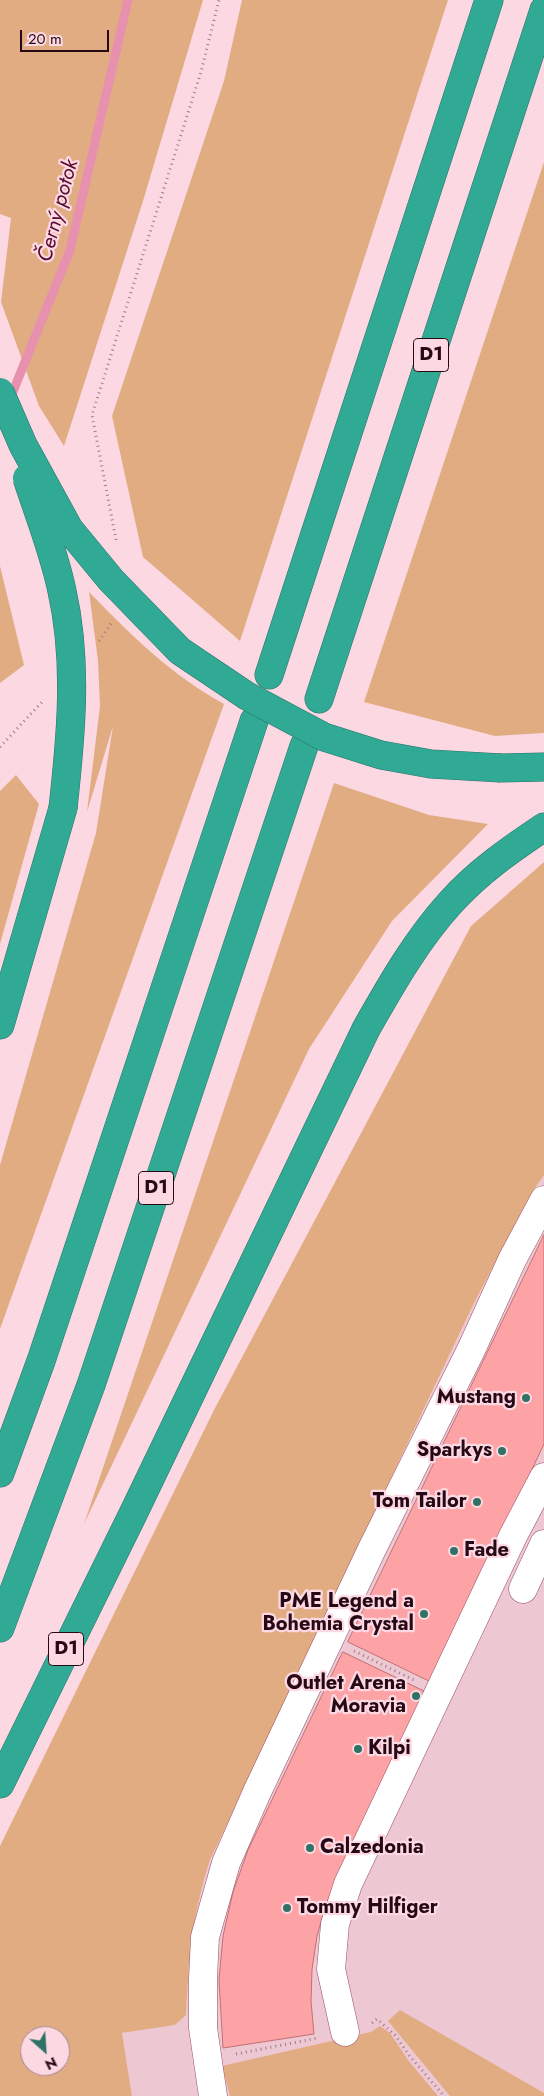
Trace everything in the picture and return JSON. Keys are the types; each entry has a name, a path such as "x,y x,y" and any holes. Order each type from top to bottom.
{"highway":[{"path":"269,675 489,0"},
{"name":"D1","path":"319,699 544,10"},
{"path":"0,392 23,445 69,529 111,580 180,651 247,696 324,736 381,755 432,764 501,768 544,767"},
{"path":"0,398 51,549 62,592 68,630 72,713 63,808 0,1025"},
{"path":"0,1473 47,1342 254,721"},
{"name":"D1","path":"0,1628 91,1385 304,746"},
{"name":"D1","path":"0,1784 133,1514 366,1029 402,966 451,902 507,852 544,827"}],"street":[{"path":"213,2096 206,2061 203,2015 205,1937 226,1863 329,1639 471,1350 512,1260 544,1200"},
{"path":"345,2032 331,1969 335,1924 348,1884 544,1477"},
{"path":"523,1589 544,1544"}],"path":[{"path":"118,548 92,415 201,72 219,0"},
{"path":"95,647 114,620"},
{"path":"0,747 48,695"},
{"path":"329,1639 439,1692"},
{"path":"206,2061 366,2028 377,2019 382,2021 444,2096"}],"shaded area":[{"path":"0,0 203,0 143,201 64,446 39,406 1,302 11,218 0,214"},
{"path":"242,0 448,0 240,641 143,557 112,416 224,81"},
{"path":"544,162 544,733 495,736 364,702"},
{"path":"0,566 24,665 0,683"},
{"path":"89,592 152,653 187,681 224,704 0,1329 0,1165 96,833 113,726 87,812 100,706 98,661"},
{"path":"16,775 39,804 0,944 0,791"},
{"path":"334,783 429,815 488,824 392,921 309,1049 84,1524"},
{"path":"544,862 544,1175 533,1191 474,1303 210,1860 199,1900 192,1937 186,2015 175,2025 122,2033 132,2096 0,2096 0,1846 214,1410 471,926"},
{"name":"Outlet Arena Moravia","path":"544,1175 544,2096 132,2096 122,2033 175,2025 185,2015 190,1941 195,1910 210,1860 474,1303 533,1191"},
{"path":"400,2010 544,2093 544,2096 450,2096 388,2021"},
{"path":"380,2026 390,2033 408,2060 438,2096 230,2096 222,2066 371,2032"}],"building":[{"path":"544,1235 544,1444 431,1682 348,1642"},
{"path":"343,1652 426,1692 326,1904 317,1936 312,1969 311,2001 314,2034 223,2048 219,1980 223,1936 233,1892 248,1850"}],"waterway":[{"name":"Černý potok","path":"10,399 70,250 128,0"}],"place":[{"name":"Mustang","path":"526,1398"},
{"name":"Sparkys","path":"502,1451"},
{"name":"Tom Tailor","path":"477,1502"},
{"name":"Fade","path":"454,1551"},
{"name":"PME Legend a Bohemia Crystal","path":"424,1614"},
{"name":"Outlet Arena Moravia","path":"416,1696"},
{"name":"Kilpi","path":"358,1749"},
{"name":"Calzedonia","path":"310,1848"},
{"name":"Tommy Hilfiger","path":"287,1908"}]}
